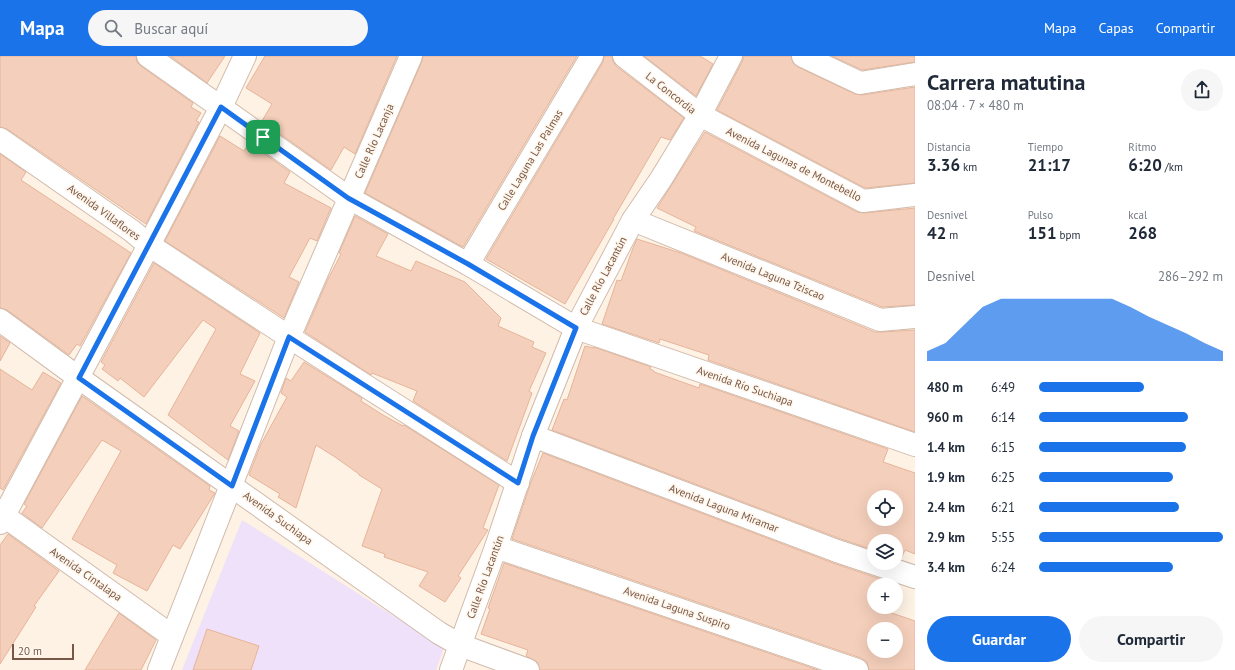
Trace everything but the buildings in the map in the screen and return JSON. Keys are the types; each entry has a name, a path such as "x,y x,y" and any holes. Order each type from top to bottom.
{"street":[{"name":"Avenida Río Suchiapa","path":"148,56 348,198 468,264 576,328 915,445"},
{"path":"1,517 79,378 221,107 245,56"},
{"name":"Calle Río Lacanja","path":"159,670 289,337 348,198 411,56"},
{"name":"Calle Laguna Las Palmas","path":"468,264 592,56"},
{"name":"La Concordia","path":"624,56 700,115"},
{"name":"Calle Río Lacantún","path":"451,670 496,547 533,436 576,328 633,220 661,179 700,115 731,56"},
{"path":"803,56 860,83 915,74"},
{"name":"Avenida Lagunas de Montebello","path":"700,115 863,200 915,195"},
{"name":"Avenida Villaflores","path":"0,139 132,231 149,245 289,337 518,483"},
{"name":"Avenida Laguna Tziscao","path":"633,220 880,320 915,317"},
{"name":"Avenida Suchiapa","path":"0,320 79,378 439,633 460,645 528,670"},
{"name":"Avenida Laguna Miramar","path":"533,436 836,550 915,577"},
{"name":"Avenida Cintalapa","path":"1,517 172,636"},
{"name":"Avenida Laguna Suspiro","path":"496,547 857,670"}],"shaded area":[{"path":"242,520 444,648 436,670 182,670"}],"route":[{"path":"221,107 263,137 348,198 468,264 576,328 533,436 518,483 289,337 232,486 79,378 221,107"}]}
